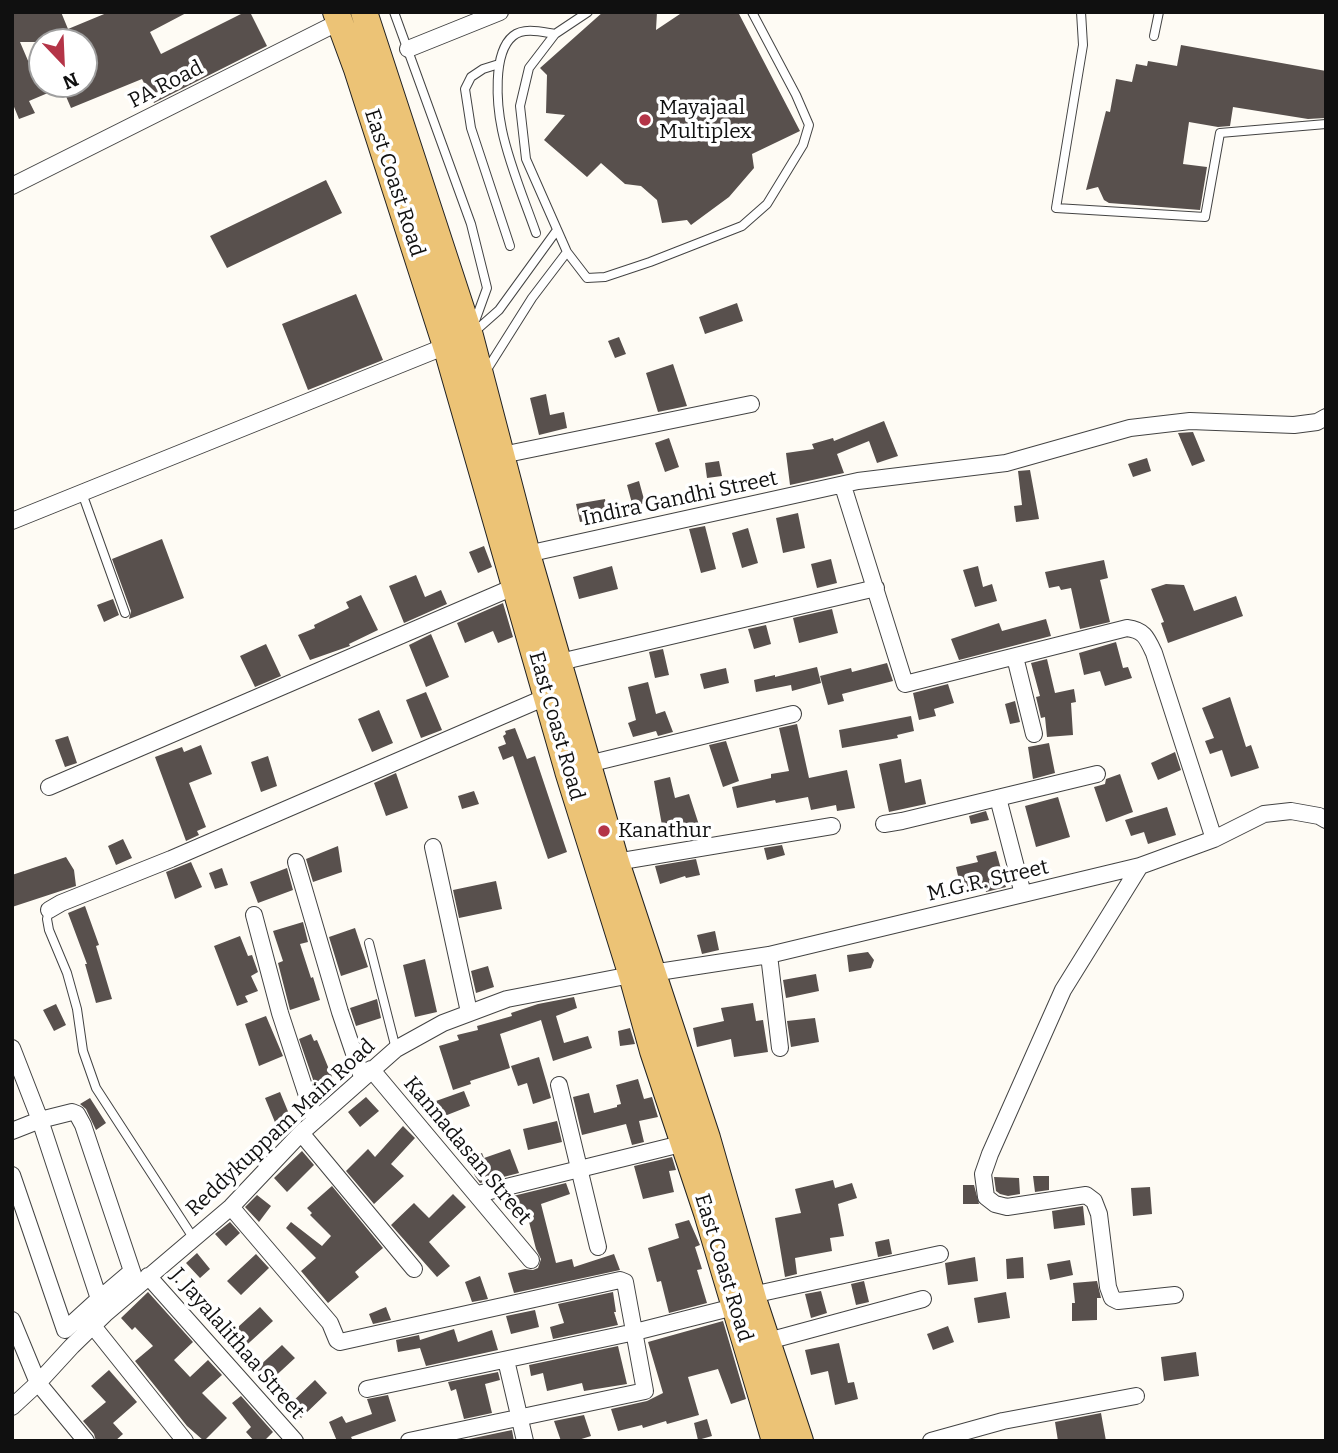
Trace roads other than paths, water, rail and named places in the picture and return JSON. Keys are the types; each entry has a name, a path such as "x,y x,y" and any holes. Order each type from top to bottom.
{"main road":[{"name":"East Coast Road","path":"364,12 458,341 516,586 546,697 641,974 707,1138 772,1440"},
{"name":"East Coast Road","path":"338,17 458,341 481,379 527,554 616,862 641,974 653,1051 743,1301 768,1341 800,1441"}],"street":[{"path":"408,50 500,12"},
{"name":"PA Road","path":"12,186 338,17"},
{"path":"12,521 458,341"},
{"path":"502,455 751,404"},
{"name":"Indira Gandhi Street","path":"527,554 884,477 1006,463 1129,428 1191,421 1294,425 1317,422 1326,417"},
{"path":"843,485 905,684 1127,628 1137,629 1146,635 1154,653 1214,839"},
{"path":"49,787 516,586"},
{"path":"559,662 876,587"},
{"path":"1015,657 1034,734"},
{"path":"49,910 546,697"},
{"path":"588,764 793,714"},
{"path":"884,824 1097,774"},
{"path":"998,798 1023,894"},
{"name":"M.G.R. Street","path":"641,974 769,955 1140,866 1214,839 1264,814 1291,811 1319,816 1326,820"},
{"path":"616,862 832,826"},
{"path":"433,847 469,1012"},
{"path":"296,862 340,1012 366,1073"},
{"path":"1140,866 1063,990 983,1174 986,1197 995,1204 1007,1207 1086,1195 1094,1201 1099,1214 1108,1287 1112,1298 1118,1301 1175,1295"},
{"path":"254,915 280,1013 315,1120"},
{"path":"769,955 780,1048"},
{"name":"Reddykuppam Main Road","path":"12,1407 93,1326 102,1307 139,1277 194,1239 231,1207 300,1133 396,1049 469,1012 528,994 641,974"},
{"path":"12,1048 40,1120 102,1307 65,1330"},
{"name":"Kannadasan Street","path":"366,1073 478,1194 531,1260"},
{"path":"559,1085 598,1247"},
{"path":"12,1131 40,1120 72,1112 77,1114 139,1277"},
{"path":"300,1133 414,1269"},
{"path":"478,1194 685,1143"},
{"path":"12,1175 72,1346"},
{"path":"231,1207 330,1323 340,1342 620,1280 626,1284 645,1391 409,1441"},
{"path":"368,1389 635,1332 743,1301 940,1254"},
{"name":"J. Jayalalithaa Street","path":"139,1277 295,1441"},
{"path":"768,1341 923,1299"},
{"path":"12,1320 38,1383 86,1441"},
{"path":"93,1326 184,1441"},
{"path":"506,1360 525,1441"},
{"path":"930,1441 1003,1421 1136,1396"}],"lane":[{"path":"394,12 471,224 487,288 458,341"},
{"path":"588,12 555,34 529,68 520,106 526,159 567,252 587,278 605,276 650,262 742,226 766,204 803,145 809,125 752,12"},
{"path":"1081,12 1083,45 1056,208 1205,217 1220,133 1326,124"},
{"path":"1154,36 1159,12"},
{"path":"536,233 502,129 499,64 500,55 512,36 527,31 555,34"},
{"path":"499,64 483,69 471,77 465,89 471,128 510,246"},
{"path":"458,341 499,310 557,230"},
{"path":"481,379 524,309 567,252"},
{"path":"82,493 125,613"},
{"path":"49,910 49,930 67,973 77,1009 83,1051 96,1088 194,1239"},
{"path":"369,943 396,1049"}],"place":[{"name":"Mayajaal Multiplex","path":"645,120"},
{"name":"Kanathur","path":"604,831"}]}
